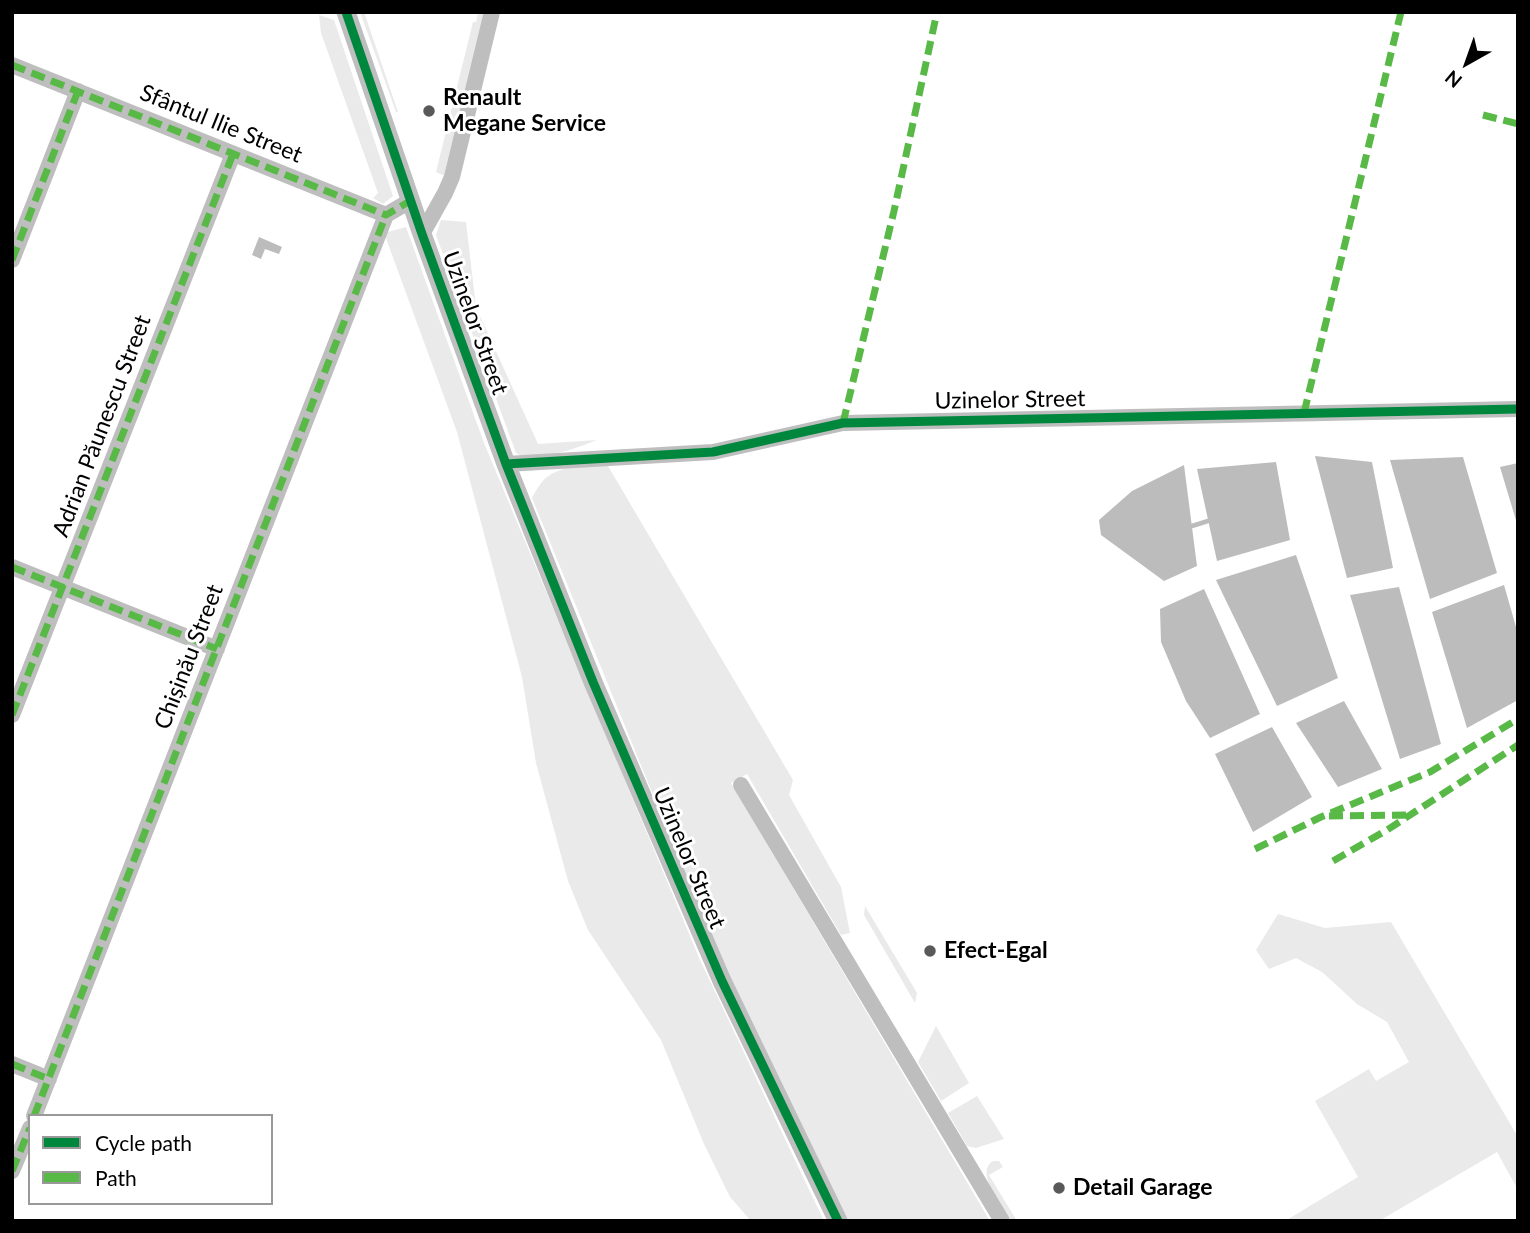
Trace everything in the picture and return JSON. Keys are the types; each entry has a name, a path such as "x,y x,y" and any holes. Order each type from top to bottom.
{"street":[{"name":"Uzinelor Street","path":"346,12 410,201 506,464 593,682 678,881 772,1088 838,1221"},
{"path":"422,234 452,177 492,12"},
{"name":"Sfântul Ilie Street","path":"12,65 386,215"},
{"path":"12,260 78,91"},
{"name":"Adrian Păunescu Street","path":"12,715 233,154"},
{"path":"386,215 410,201"},
{"name":"Chișinău Street","path":"35,1114 386,215"},
{"name":"Uzinelor Street","path":"506,464 713,452 843,423 1518,409"},
{"path":"12,568 217,649"},
{"path":"741,785 1002,1221"},
{"path":"12,1065 49,1079"},
{"path":"12,1171 28,1133"}],"shaded area":[{"path":"360,12 364,12 398,112 396,112"},
{"path":"478,12 485,12 445,176 436,172 473,22 476,22"},
{"path":"319,15 334,20 393,196 383,204 373,198 378,193 321,33"},
{"path":"441,220 466,222 476,307 538,444 597,440 544,456 523,456 516,453 436,235"},
{"path":"406,227 484,443 700,960 824,1221 751,1221 730,1197 704,1144 661,1040 588,930 568,881 536,763 522,677 457,432 384,233"},
{"path":"259,237 282,247 279,254 265,249 261,259 252,255"},
{"path":"1315,456 1372,462 1393,568 1347,578"},
{"path":"1463,457 1497,573 1430,599 1390,460"},
{"path":"1276,462 1290,540 1217,561 1197,469"},
{"path":"1518,463 1518,527 1500,467"},
{"path":"1184,465 1197,566 1164,581 1101,535 1099,520 1132,491"},
{"path":"575,466 608,466 793,780 789,795 841,887 850,933 841,935 747,774 731,783 990,1221 848,1221 761,1049 700,910 532,498 540,484 549,476"},
{"path":"1296,555 1338,678 1277,706 1216,580"},
{"path":"1504,585 1518,634 1518,700 1467,728 1432,612"},
{"path":"1399,587 1441,744 1400,759 1350,595"},
{"path":"1204,589 1260,714 1210,738 1186,701 1161,642 1160,609"},
{"path":"1344,701 1382,769 1338,787 1296,723"},
{"path":"1272,727 1312,797 1253,832 1215,754"},
{"path":"865,906 917,993 915,1003 864,915"},
{"path":"1278,914 1325,928 1391,922 1518,1137 1518,1190 1497,1152 1379,1221 1285,1221 1358,1177 1315,1101 1369,1069 1376,1081 1409,1062 1387,1022 1357,1004 1322,972 1296,958 1269,969 1256,950"},
{"path":"936,1026 969,1083 941,1101 918,1062"},
{"path":"977,1096 1004,1139 976,1148 967,1146 948,1113"},
{"path":"993,1161 999,1161 1003,1167 989,1175 1017,1221 1011,1221 988,1181 988,1166"}],"waterway":[{"path":"1192,526 1208,521"}],"marked path":[{"path":"843,423 894,211 937,12"},
{"path":"1304,413 1401,12"},
{"path":"12,65 386,215 410,201"},
{"path":"12,260 78,91"},
{"path":"1483,115 1518,124"},
{"path":"12,715 233,154"},
{"path":"35,1114 386,215"},
{"path":"12,567 217,649"},
{"path":"1255,849 1321,817 1430,772 1518,719"},
{"path":"1333,861 1387,830 1518,745"},
{"path":"1329,816 1410,815"},
{"path":"12,1064 49,1079"},
{"path":"12,1171 28,1133"}],"cycle path":[{"path":"346,12 422,234 506,464 593,682 722,981 838,1221"},
{"path":"506,464 713,452 843,423 1518,409"}],"place":[{"name":"Renault Megane Service","path":"429,111"},
{"name":"Efect-Egal","path":"930,951"},
{"name":"Detail Garage","path":"1059,1188"}]}
